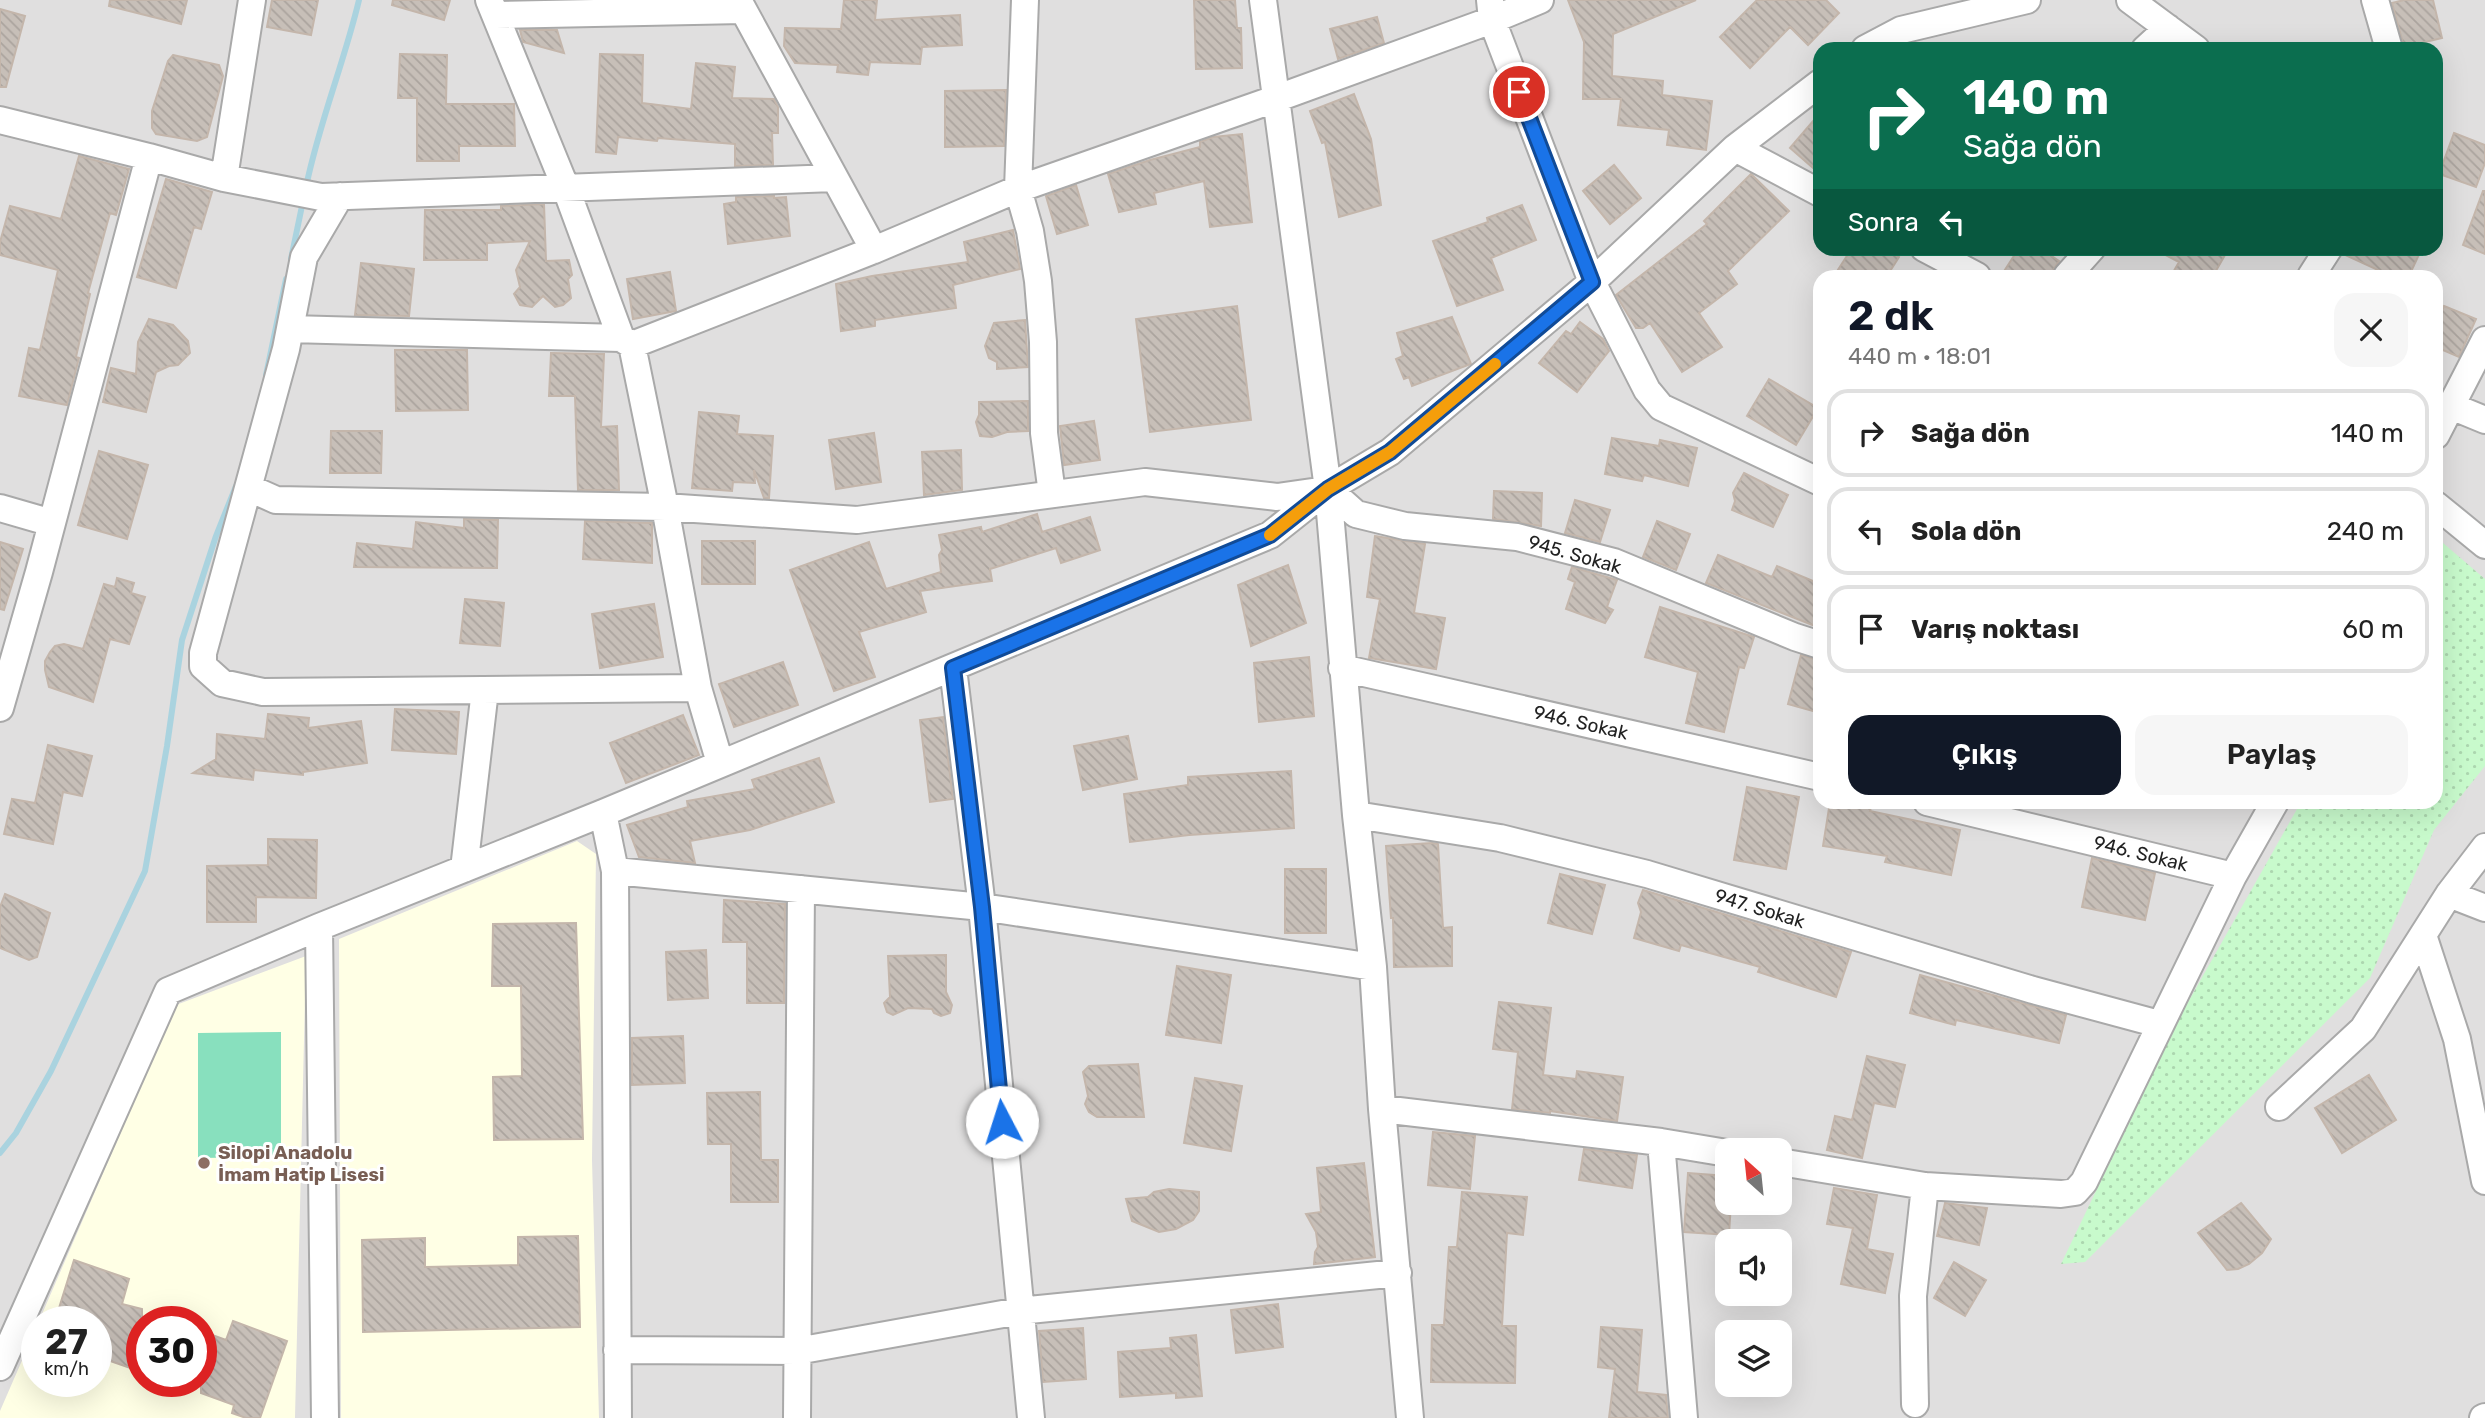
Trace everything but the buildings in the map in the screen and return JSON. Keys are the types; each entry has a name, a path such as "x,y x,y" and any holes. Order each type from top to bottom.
{"street":[{"path":"224,178 252,0"},
{"path":"1025,0 1018,189 1030,231 1038,281 1043,342 1044,433 1052,494"},
{"path":"1263,0 1328,489 1342,668 1373,967 1382,1109 1410,1418"},
{"path":"290,329 626,341 874,250 1018,189 1275,99 1491,10 1540,0"},
{"path":"1878,42 1901,30 2027,0"},
{"path":"2130,0 2187,42"},
{"path":"2375,0 2387,42"},
{"path":"720,762 698,688 665,507 626,341 493,7 741,5 874,250"},
{"path":"1491,10 1592,282 1641,379 1661,407 1813,479"},
{"path":"2153,42 2168,28"},
{"path":"0,1367 168,991 1270,535 1328,489 1390,452 1592,282 1735,148 1813,88"},
{"path":"0,120 224,178 284,191 330,196 834,178"},
{"path":"1735,148 1813,189"},
{"path":"0,708 149,157"},
{"path":"330,196 304,257 290,329 203,653 203,666 222,682 263,692 698,688"},
{"path":"1939,256 1966,270"},
{"path":"2072,270 2085,256"},
{"path":"2443,421 2485,340"},
{"path":"2451,406 2485,420"},
{"path":"249,488 276,500 665,507 857,520 1145,482 1277,497 1328,489"},
{"name":"945. Sokak","path":"1328,489 1356,514 1405,526 1517,537 1614,562 1813,643"},
{"path":"0,508 52,523"},
{"path":"2443,511 2485,545"},
{"path":"953,668 982,907 1031,1418"},
{"name":"946. Sokak","path":"1342,668 1813,775"},
{"path":"464,869 485,690"},
{"name":"946. Sokak","path":"1956,809 2233,876"},
{"path":"1792,1164 1925,1186 2061,1194 2075,1192 2084,1182 2233,876 2271,809"},
{"path":"603,813 615,871 618,1418"},
{"name":"947. Sokak","path":"1356,815 1500,838 1647,874 2033,990 2159,1024"},
{"path":"2279,1107 2363,1030 2449,894 2485,847"},
{"path":"615,871 982,907 1373,967"},
{"path":"797,1418 801,889"},
{"path":"2449,894 2485,908"},
{"path":"319,927 325,1418"},
{"path":"2423,935 2457,1039 2485,1181"},
{"path":"1382,1109 1661,1142 1715,1151"},
{"path":"1661,1142 1684,1418"},
{"path":"1915,1404 1913,1296 1925,1186"},
{"path":"617,1350 797,1351 1020,1311 1398,1273"}],"shaded area":[{"path":"0,0 2485,0 2485,1418 0,1418"},
{"path":"577,841 596,854 592,1160 599,1418 341,1418 339,939"},
{"name":"Silopi Anadolu İmam Hatip Lisesi","path":"306,956 295,1418 0,1418 0,1411 21,1363 21,1397 112,1397 112,1306 46,1306 176,1005"}],"green space":[{"path":"2443,543 2485,579 2485,766 2434,830 2370,978 2085,1262 2061,1264 2178,1020 2297,809 2443,809"},
{"path":"281,1032 281,1157 198,1158 198,1033"}],"waterway":[{"path":"306,187 359,0"},
{"path":"291,259 303,201"},
{"path":"266,375 286,279"},
{"path":"0,1153 16,1133 51,1071 145,871 182,640 216,536 236,486"}],"slow traffic":[{"path":"1270,535 1328,489 1390,452 1495,364"}],"place":[{"name":"Silopi Anadolu İmam Hatip Lisesi","path":"204,1163"}],"route":[{"path":"1002,1122 982,907 953,668 1270,535 1328,489 1390,452 1592,282 1519,92"}]}
